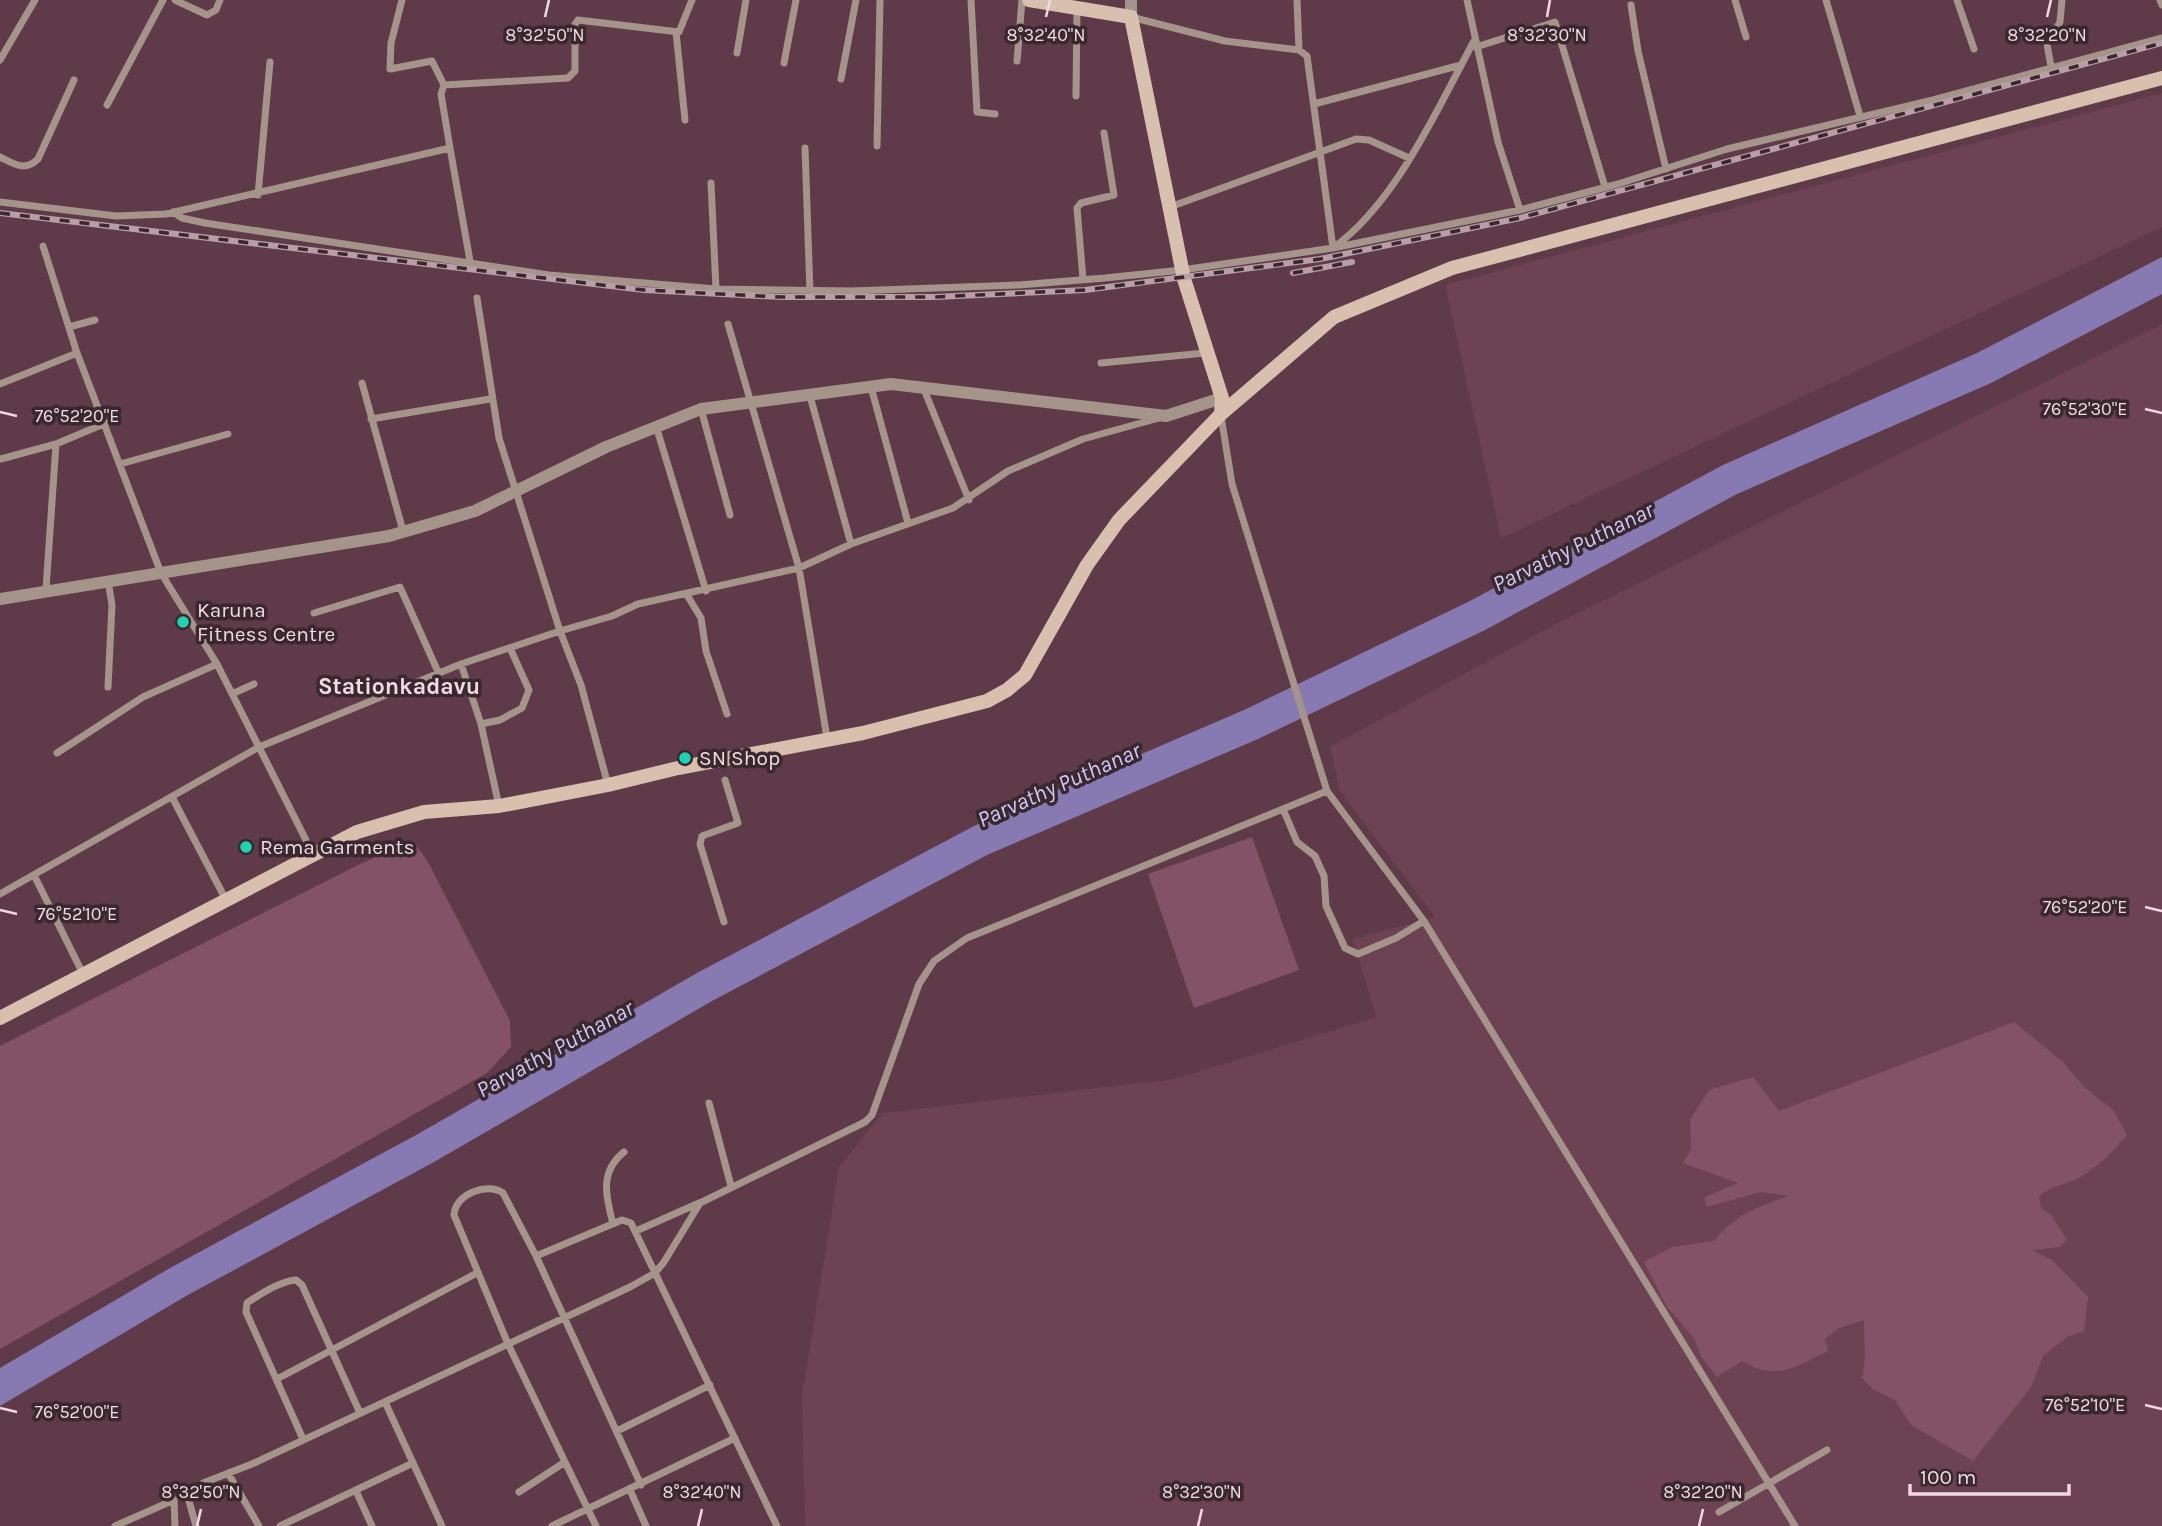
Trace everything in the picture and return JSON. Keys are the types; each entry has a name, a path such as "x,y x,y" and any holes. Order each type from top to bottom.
{"main road":[{"path":"1029,0 1131,17 1182,270 1205,353 1222,398 1221,414"},
{"path":"0,1018 357,832 424,812 499,806 827,738 863,733 970,708 1007,690 1025,675 1087,565 1119,520 1221,414 1334,317 1452,268 2162,78"}],"street":[{"path":"0,60 35,0"},
{"path":"107,105 163,0"},
{"path":"175,0 207,15 216,10 220,0"},
{"path":"402,0 391,43 390,69 432,61 444,85 441,94 470,261"},
{"path":"444,85 572,75 575,24 582,19 676,32 683,27 692,0"},
{"path":"737,53 747,0"},
{"path":"784,63 796,0"},
{"path":"841,79 856,0"},
{"path":"877,146 880,0"},
{"path":"971,0 977,112 995,114"},
{"path":"1017,61 1022,0"},
{"path":"1131,0 1131,17 1225,41 1299,50 1309,60 1333,248"},
{"path":"1297,0 1299,50"},
{"path":"1467,0 1499,142 1520,210"},
{"path":"1735,0 1746,37"},
{"path":"1826,0 1860,116"},
{"path":"1957,0 1974,49"},
{"path":"2050,67 2047,44 2060,22 2062,0"},
{"path":"2160,0 2162,5"},
{"path":"1631,5 1637,51 1666,169"},
{"path":"1076,96 1077,8"},
{"path":"1333,248 1370,214 1409,158 1475,44 1555,22 1605,187"},
{"path":"676,32 685,120"},
{"path":"173,212 182,218 205,223 549,275 716,289 810,292 1019,285 1182,270 1333,248 1520,210 1727,149 2162,38"},
{"path":"258,195 270,62"},
{"path":"1314,104 1461,65"},
{"path":"0,157 22,167 29,166 38,159 74,80"},
{"path":"1083,279 1077,208 1081,203 1114,195 1104,133"},
{"path":"1169,207 1320,150 1362,138 1409,158"},
{"path":"0,202 116,216 173,212 258,195 450,148"},
{"path":"804,148 810,292"},
{"path":"711,183 716,289"},
{"path":"43,246 77,354 106,423 161,573 217,664 314,855"},
{"path":"477,298 490,400 514,492 560,631 581,685 608,785"},
{"path":"69,327 95,320"},
{"path":"728,324 799,568 827,738"},
{"path":"1101,363 1205,353"},
{"path":"0,384 77,354"},
{"path":"362,383 403,531"},
{"path":"0,598 403,531 475,511 656,426 701,409 871,387 922,385 1166,416"},
{"path":"922,385 969,500"},
{"path":"871,387 908,523"},
{"path":"810,396 851,544"},
{"path":"0,894 259,747 461,664 612,617 639,604 799,568 851,544 969,500 1008,471 1083,439 1222,398"},
{"path":"371,419 490,400"},
{"path":"701,409 730,515"},
{"path":"1221,414 1232,484 1327,791 1424,921 1766,1483 1795,1526"},
{"path":"1,459 56,444 106,423"},
{"path":"656,426 706,591"},
{"path":"120,464 228,434"},
{"path":"46,589 56,444"},
{"path":"108,580 112,605 108,687"},
{"path":"314,613 400,587 439,674"},
{"path":"687,595 701,618 706,651 727,714"},
{"path":"481,724 500,720 522,708 529,690 510,648"},
{"path":"57,753 143,697 217,664"},
{"path":"461,664 481,724 499,806"},
{"path":"232,694 254,684"},
{"path":"724,922 699,844 705,835 738,823 726,780"},
{"path":"636,1231 700,1203 865,1122 872,1115 919,984 934,961 967,938 1327,791"},
{"path":"172,797 226,900"},
{"path":"1283,809 1297,842 1315,856 1324,876 1326,906 1345,948 1357,954 1396,939 1424,921"},
{"path":"34,875 83,975"},
{"path":"709,1103 731,1186"},
{"path":"613,1224 604,1188 613,1160 624,1152"},
{"path":"596,1526 508,1344 477,1273 454,1209 459,1200 483,1190 495,1189 503,1193 536,1256 641,1485"},
{"path":"185,1495 194,1492 203,1483 385,1402 655,1273 700,1203"},
{"path":"536,1256 613,1224 627,1221 636,1231 777,1526"},
{"path":"277,1379 477,1273"},
{"path":"303,1439 246,1312 247,1303 253,1299 296,1280 302,1285 360,1413"},
{"path":"617,1431 710,1385"},
{"path":"385,1402 442,1526"},
{"path":"552,1526 735,1438"},
{"path":"1720,1512 1827,1450"},
{"path":"519,1492 565,1462"},
{"path":"280,1526 412,1463"},
{"path":"228,1473 259,1526"},
{"path":"630,1490 646,1526"},
{"path":"356,1491 372,1526"},
{"path":"194,1492 190,1510 196,1526"},
{"path":"115,1526 174,1500 175,1526"}],"shaded area":[{"path":"2162,93 2162,227 1501,538 1445,285"},
{"path":"2162,324 2162,1526 805,1526 802,1396 839,1167 883,1113 1175,1079 1376,1017 1353,939 1435,917 1340,791 1330,747 1552,626"},
{"path":"1252,837 1299,970 1194,1008 1148,874"},
{"path":"413,841 428,862 510,1021 511,1047 487,1073 0,1349 0,1046 360,864"},
{"path":"2014,1022 2063,1062 2083,1086 2114,1111 2127,1135 2087,1173 2039,1196 2041,1208 2051,1215 2067,1240 2059,1247 2033,1250 2053,1261 2088,1297 2084,1331 2067,1337 2043,1356 2031,1387 1973,1461 1911,1425 1895,1400 1873,1389 1862,1378 1865,1361 1864,1320 1839,1328 1825,1339 1828,1351 1795,1367 1766,1371 1742,1361 1717,1377 1702,1358 1694,1338 1667,1307 1644,1262 1672,1247 1714,1241 1739,1218 1788,1196 1761,1192 1706,1207 1705,1197 1738,1183 1683,1163 1691,1149 1690,1120 1709,1090 1753,1077 1779,1111"}],"water":[{"name":"Parvathy Puthanar","path":"2162,257 2162,294 1991,383 1737,494 1485,630 1258,739 987,855 712,1001 434,1162 186,1296 0,1406 0,1368 170,1268 418,1134 697,973 974,826 1244,710 1470,601 1723,465 1977,353"}],"railway":[{"path":"0,213 644,290 781,297 935,297 1085,290 1320,259 1520,218 2162,43"},
{"path":"1293,273 1352,262"}],"place":[{"name":"Karuna Fitness Centre","path":"183,622"},
{"name":"SN Shop","path":"685,758"},
{"name":"Rema Garments","path":"246,847"}],"district":[{"name":"Stationkadavu","path":"399,686"}]}
